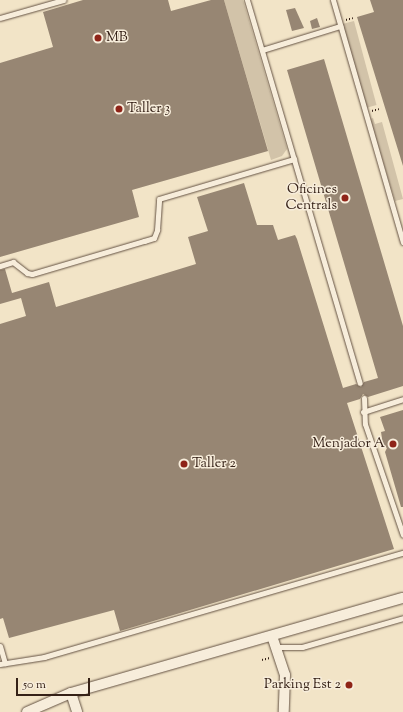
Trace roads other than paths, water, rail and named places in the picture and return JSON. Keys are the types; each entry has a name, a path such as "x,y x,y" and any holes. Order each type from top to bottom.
{"street":[{"path":"27,712 71,693 403,598"},
{"path":"272,636 285,675 284,712"},
{"path":"71,693 77,712"}],"lane":[{"path":"0,18 63,0"},
{"path":"247,0 360,383"},
{"path":"333,0 403,242"},
{"path":"262,50 340,26"},
{"path":"0,266 12,262 27,273 32,274 154,238 159,199 294,159"},
{"path":"364,398 363,412 403,535"},
{"path":"363,412 403,399"},
{"path":"0,646 2,663 44,657 403,553"},
{"path":"276,647 302,648 403,618"}],"place":[{"name":"MB","path":"98,38"},
{"name":"Taller 3","path":"119,109"},
{"name":"Oficines Centrals","path":"345,198"},
{"name":"Menjador A","path":"393,444"},
{"name":"Taller 2","path":"184,464"},
{"name":"Parking Est 2","path":"349,685"}]}
